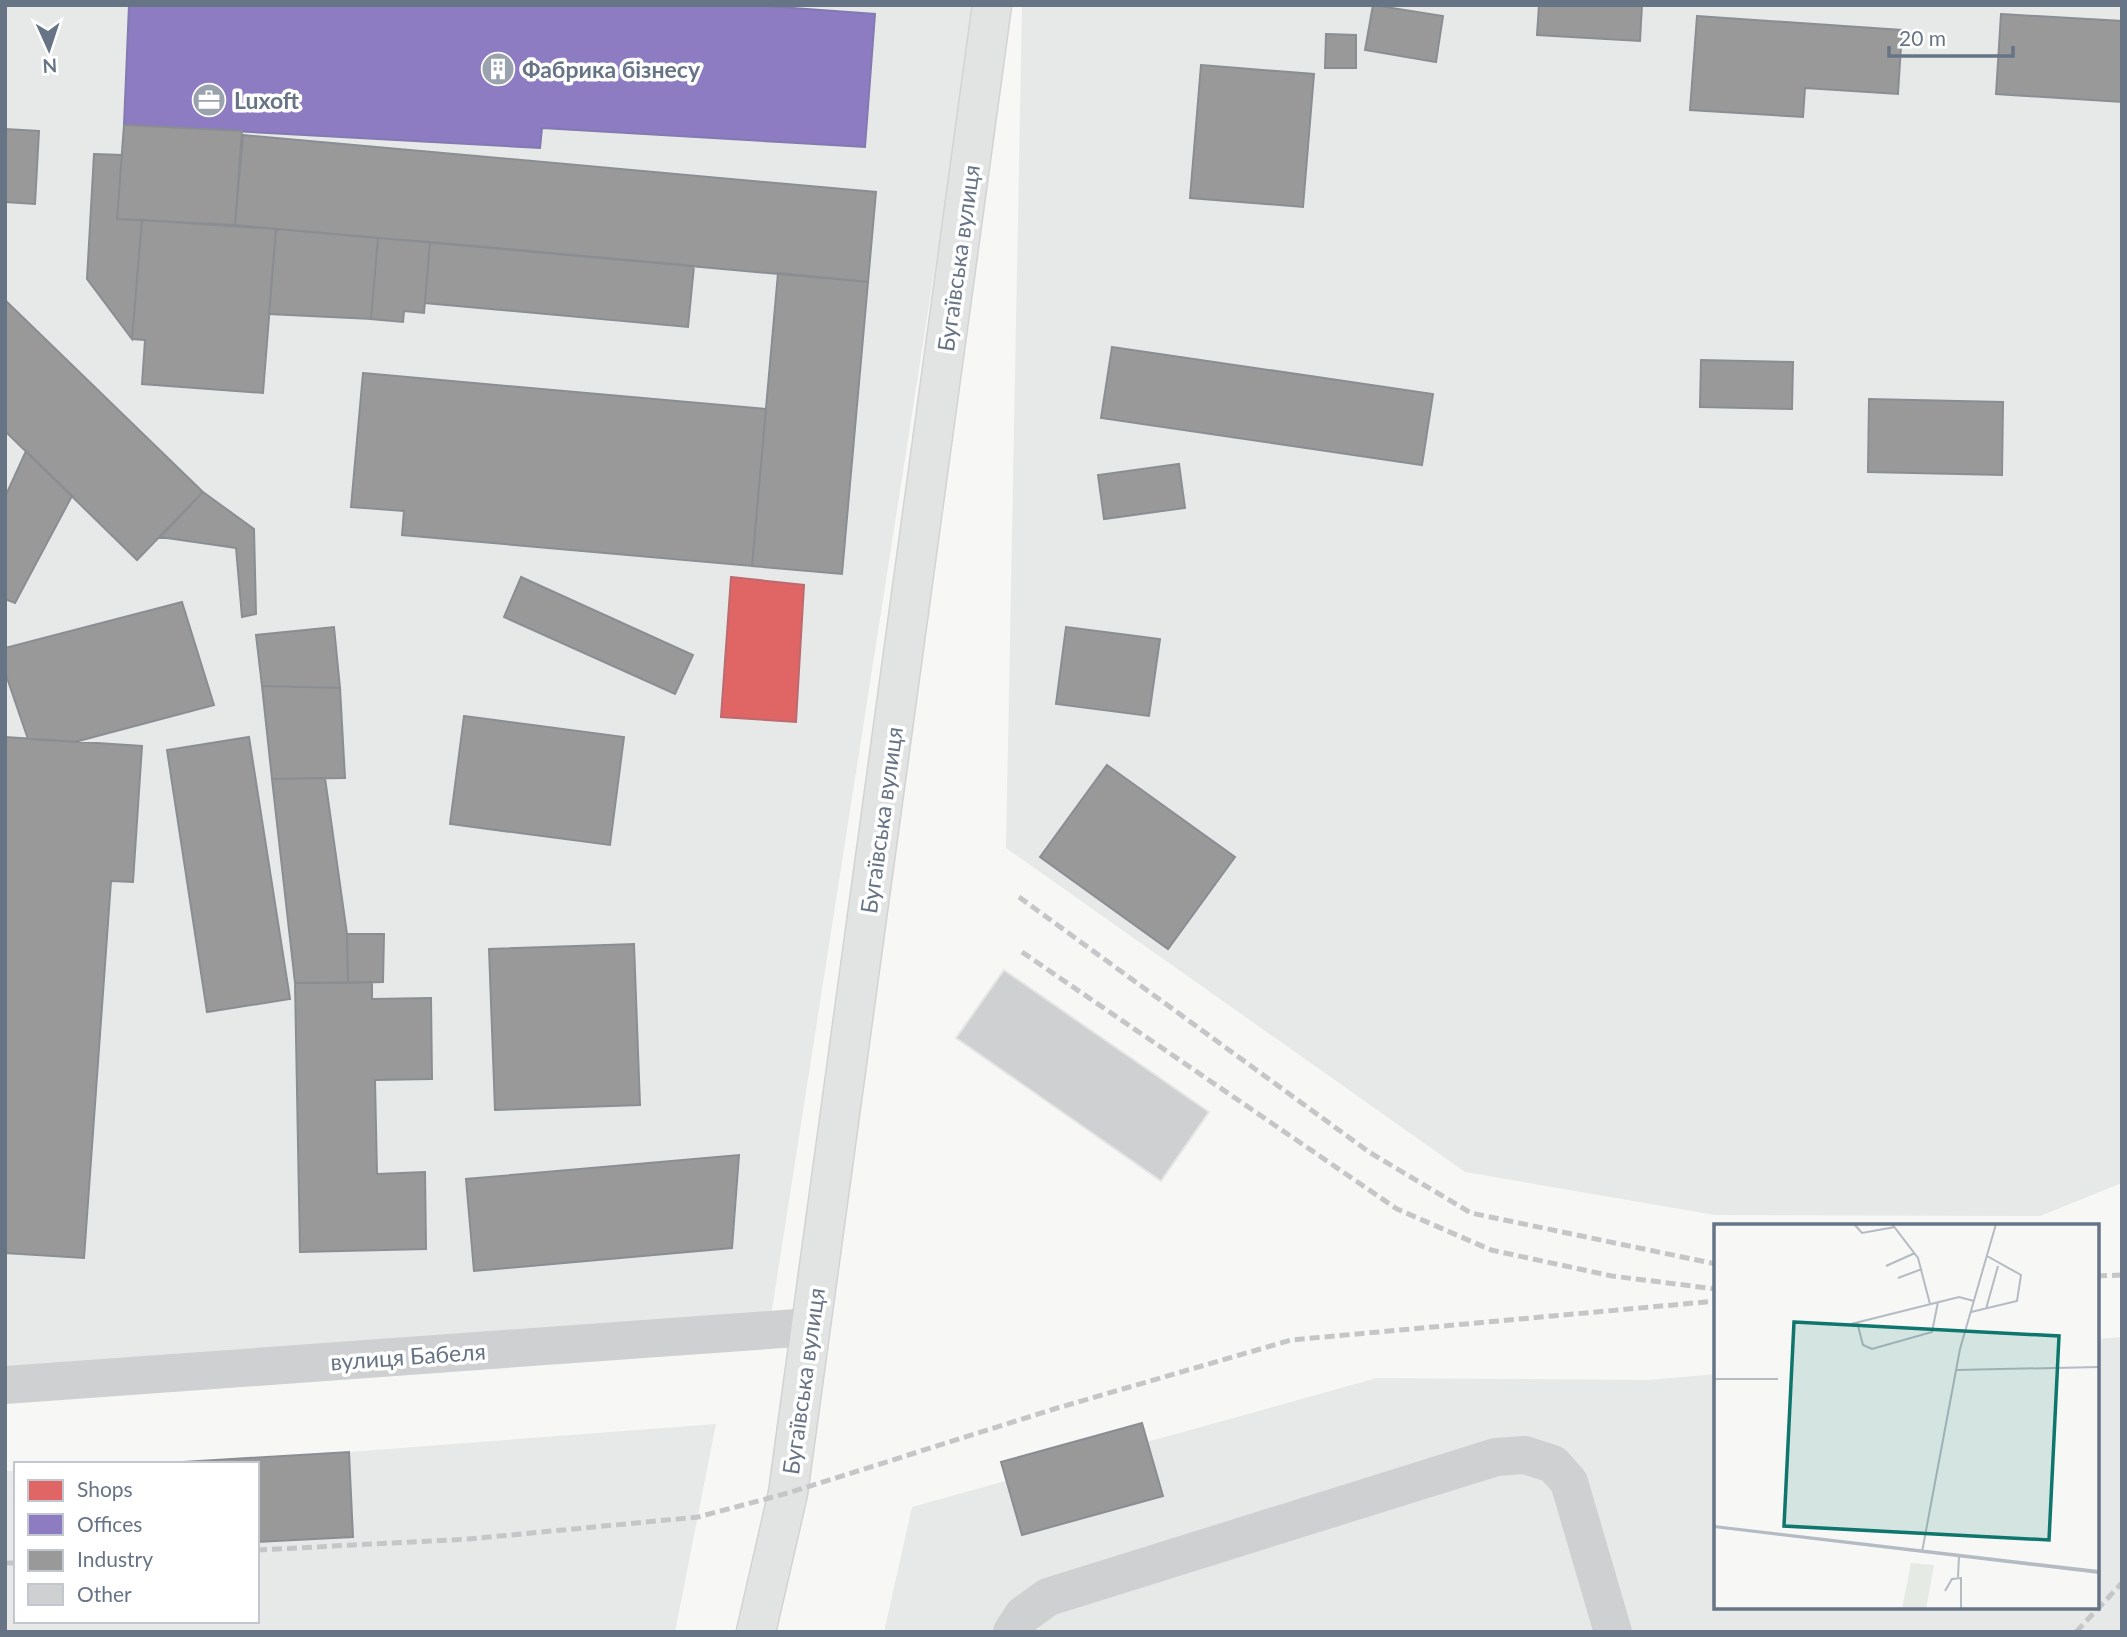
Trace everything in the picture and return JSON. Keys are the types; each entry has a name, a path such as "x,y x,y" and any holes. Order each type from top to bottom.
{"main road":[{"name":"Бугаївська вулиця","path":"756,1632 788,1493 992,5"}],"street":[{"name":"вулиця Бабеля","path":"5,1385 811,1327"},
{"path":"1012,1632 1023,1615 1048,1597 1496,1457 1525,1455 1553,1464 1569,1482 1613,1632"}],"shaded area":[{"path":"5,5 976,5 771,1316 5,1366"},
{"path":"1022,5 2122,5 2122,1183 2040,1216 1715,1215 1465,1172 1006,848"},
{"path":"2122,1337 2122,1632 884,1632 912,1507 1377,1378 1648,1380 1714,1374 1714,1609 2099,1609 2099,1339"},
{"path":"716,1424 675,1632 5,1632 5,1471 14,1471 14,1623 259,1623 259,1462 183,1462"}],"building: Shops":[{"path":"731,577 804,585 796,722 721,717"}],"building: Offices":[{"name":"Фабрика бізнесу","path":"129,5 753,5 875,14 865,147 542,128 540,148 124,125"}],"building: Industry":[{"path":"1373,5 1443,16 1436,62 1365,50"},
{"path":"1539,5 1642,5 1640,41 1537,35"},
{"path":"2001,14 2122,21 2122,102 1996,94"},
{"path":"1697,16 1902,30 1898,94 1805,88 1803,117 1690,110"},
{"path":"1326,34 1356,35 1356,68 1325,68"},
{"path":"1201,65 1314,74 1303,207 1190,198"},
{"path":"124,125 242,131 235,225 117,219"},
{"path":"5,129 39,131 35,204 5,202"},
{"path":"243,135 876,192 868,282 235,225"},
{"path":"94,154 122,155 117,219 142,220 132,339 87,279"},
{"path":"142,220 276,229 263,393 142,384 145,340 132,339"},
{"path":"276,229 378,238 371,319 269,314"},
{"path":"378,238 430,242 424,313 404,311 403,322 371,319"},
{"path":"430,242 694,266 688,327 425,303"},
{"path":"778,273 868,282 842,574 752,566"},
{"path":"5,300 203,492 137,560 5,431"},
{"path":"1112,347 1433,394 1422,465 1101,418"},
{"path":"1701,360 1793,362 1792,409 1700,407"},
{"path":"363,373 766,409 752,566 402,535 404,511 351,507"},
{"path":"1869,399 2003,402 2002,475 1868,472"},
{"path":"26,451 72,496 15,603 5,599 5,497"},
{"path":"1179,464 1185,508 1104,519 1098,475"},
{"path":"203,492 254,529 256,614 242,617 236,548 160,537"},
{"path":"521,577 693,655 675,694 504,617"},
{"path":"182,602 214,705 75,742 28,739 5,672 5,648"},
{"path":"334,627 340,688 262,686 256,635"},
{"path":"1066,627 1160,639 1149,716 1056,704"},
{"path":"262,686 340,688 345,778 272,779"},
{"path":"464,716 624,737 610,845 450,824"},
{"path":"5,737 142,746 133,882 111,881 84,1258 5,1253"},
{"path":"249,737 290,999 207,1012 167,750"},
{"path":"1107,765 1235,857 1168,949 1040,857"},
{"path":"325,778 347,934 348,983 295,983 272,779"},
{"path":"347,934 384,934 383,982 348,983"},
{"path":"634,944 640,1105 495,1110 489,949"},
{"path":"372,982 372,999 431,998 432,1079 375,1080 377,1174 425,1172 426,1249 300,1252 295,983"},
{"path":"739,1155 732,1248 474,1271 466,1179"},
{"path":"1142,1423 1163,1496 1022,1535 1001,1462"},
{"path":"349,1452 353,1537 259,1542 259,1462 183,1462"}],"building: Other":[{"path":"1004,970 1209,1112 1161,1181 956,1038"}],"railway":[{"path":"1019,897 1369,1152 1471,1213 1714,1264"},
{"path":"1022,952 1397,1209 1491,1250 1612,1276 1714,1289"},
{"path":"2099,1276 2122,1275"},
{"path":"259,1550 469,1539 698,1517 788,1493 1054,1409 1291,1340 1714,1301"},
{"path":"5,1563 14,1563"},
{"path":"2099,1608 2122,1583"},
{"path":"2076,1632 2098,1609"}],"place":[{"name":"Фабрика бізнесу","path":"498,69"},
{"name":"Luxoft","path":"209,100"}]}
